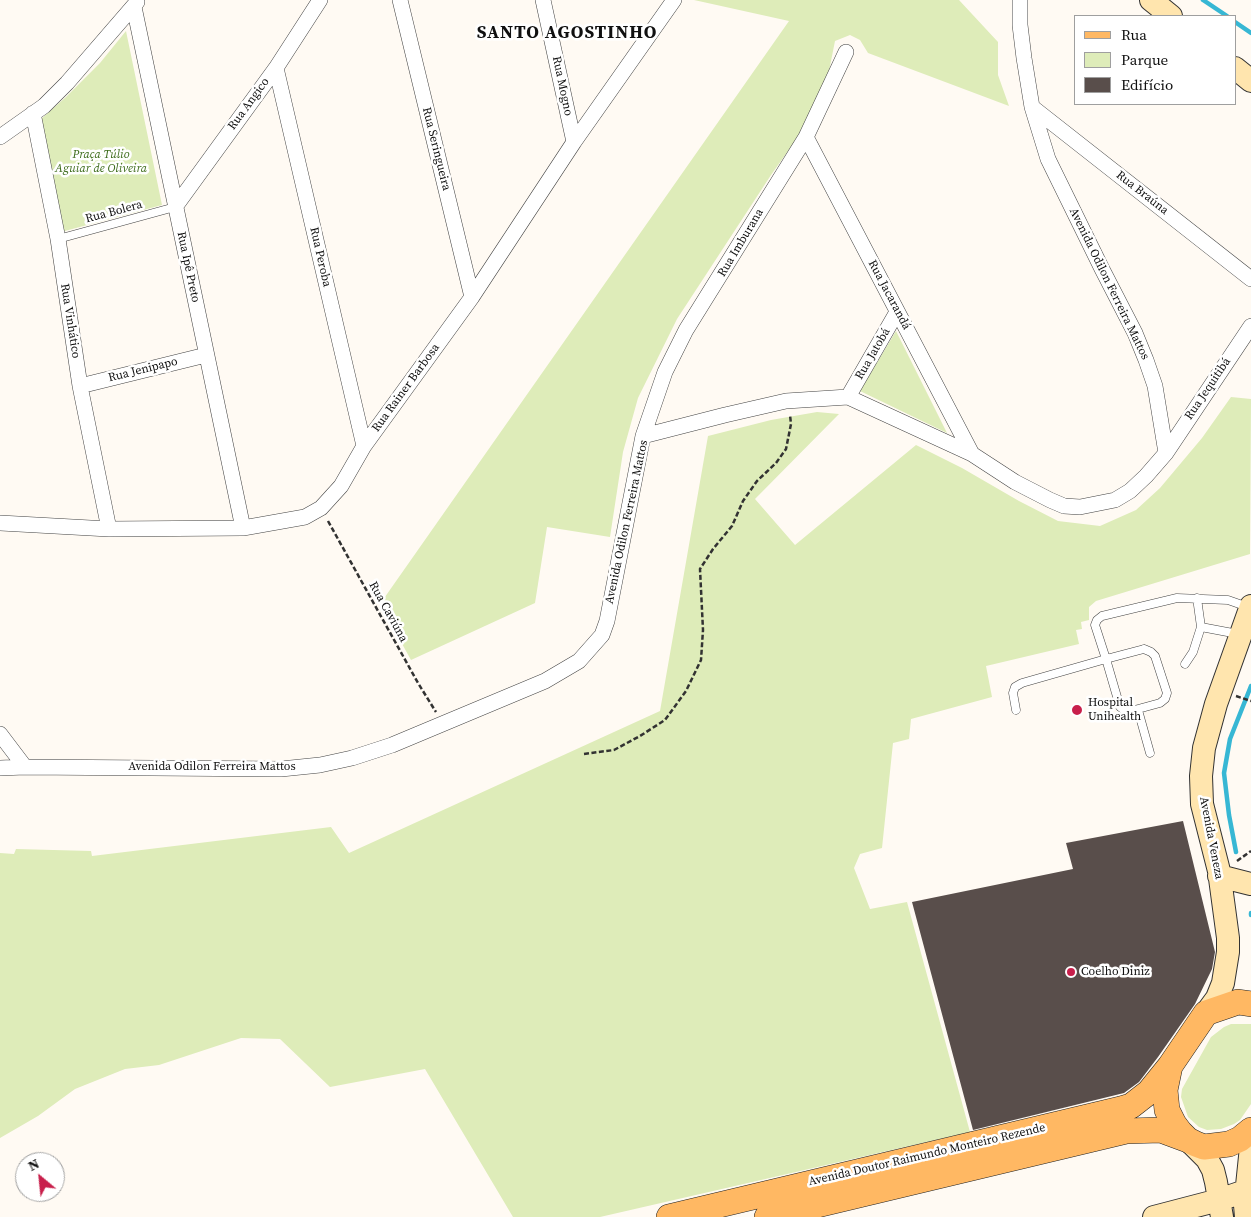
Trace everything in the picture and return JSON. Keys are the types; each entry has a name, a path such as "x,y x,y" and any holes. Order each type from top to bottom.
{"main road":[{"path":"1151,0 1170,15"},
{"path":"1236,69 1251,81"},
{"name":"Avenida Veneza","path":"1206,1013 1217,998 1223,983 1228,952 1226,870 1202,804 1201,776 1204,748 1216,704 1251,606"},
{"path":"1226,870 1251,884"},
{"path":"1206,1013 1238,1002 1251,1004"},
{"name":"Avenida Doutor Raimundo Monteiro Rezende","path":"669,1217 1131,1106 1149,1092 1170,1066 1206,1013"},
{"path":"1170,1066 1165,1090 1167,1110 1180,1132 1207,1159 1216,1182 1220,1208"},
{"name":"Avenida Doutor Raimundo Monteiro Rezende","path":"767,1217 1126,1131 1161,1130 1204,1147 1213,1147 1234,1142 1251,1130"},
{"path":"1246,1217 1251,1148"},
{"path":"1154,1217 1220,1208 1249,1189"}],"street":[{"name":"Rua Angico","path":"176,207 276,68 320,0"},
{"name":"Rua Seringueira","path":"400,0 472,297"},
{"name":"Rua Mogno","path":"543,0 574,142"},
{"name":"Rua Rainer Barbosa","path":"0,523 109,529 243,528 305,518 321,508 341,486 364,446 472,297 574,142 674,0"},
{"name":"Avenida Odilon Ferreira Mattos","path":"0,768 281,769 320,765 352,758 392,745 552,677 579,661 602,635 607,621 643,436 786,402 848,397 972,454 1015,482 1064,506 1080,507 1115,500 1130,491 1166,453 1155,386 1135,333 1048,159 1032,107 1023,50 1020,0"},
{"path":"0,137 44,106 67,83 136,3"},
{"name":"Rua Ipê Preto","path":"136,3 206,355 243,528"},
{"name":"Rua Imburana","path":"643,436 665,372 686,330 806,137 846,52"},
{"name":"Rua Peroba","path":"276,68 364,446"},
{"name":"Rua Braúna","path":"1032,107 1251,280"},
{"name":"Rua Vinhático","path":"33,113 58,239 80,386 109,529"},
{"name":"Rua Jacarandá","path":"806,137 972,454"},
{"name":"Rua Jatobá","path":"848,397 897,312"},
{"name":"Rua Jequitibá","path":"1166,453 1251,326"},
{"name":"Rua Jenipapo","path":"80,386 206,355"},
{"path":"0,734 25,767"}],"lane":[{"name":"Rua Bolera","path":"58,239 176,207"},
{"path":"1016,710 1012,693 1015,687 1022,683 1106,658 1144,649 1155,656 1167,693 1165,699 1160,703 1127,712 1120,707 1106,658 1095,625 1097,620 1102,616 1177,598 1228,600 1251,606"},
{"path":"1185,664 1193,652 1200,627 1197,598"},
{"path":"1200,627 1240,635"},
{"path":"1138,710 1150,753"}],"path":[{"path":"584,754 614,750 640,736 665,720 686,691 701,660 703,630 700,568 712,549 732,526 743,501 752,488 786,450 791,424"},
{"name":"Rua Caviúna","path":"321,508 418,684 443,724"},
{"path":"1232,694 1251,701"},
{"path":"1226,870 1251,851"}],"green space":[{"path":"694,0 959,0 998,42 998,75 1009,106 868,53 860,40 850,35 835,41 829,71 800,134 677,319 638,398 623,452 610,537 547,527 535,603 411,660 380,604 789,21"},
{"name":"Praça Túlio Aguiar de Oliveira","path":"126,31 162,205 61,232 41,119 100,63"},
{"path":"896,331 947,433 860,391"},
{"path":"1231,397 1251,399 1250,554 1096,601 1089,607 1089,620 1081,622 1082,629 1076,630 1079,644 986,666 992,697 911,719 909,739 893,743 882,848 860,854 854,868 870,909 907,902 970,1132 600,1217 513,1217 425,1069 330,1087 280,1039 241,1038 159,1065 125,1069 75,1089 38,1116 0,1138 0,853 14,854 16,849 91,851 92,856 331,827 349,853 660,711 708,436 771,420 817,412 839,414 755,499 795,545 916,445 1058,521 1100,526 1136,510 1160,488 1202,438"},
{"path":"1231,1024 1251,1024 1251,1104 1240,1120 1234,1124 1221,1129 1207,1130 1199,1127 1188,1117 1181,1097 1182,1089 1211,1037"}],"building":[{"name":"Coelho Diniz","path":"1183,821 1215,952 1212,969 1195,1004 1139,1082 1124,1093 973,1130 912,902 1073,869 1066,843"}],"waterway":[{"path":"1203,0 1226,15"},
{"path":"1236,23 1251,33"},
{"path":"1236,852 1224,773 1230,739 1251,686"}],"place":[{"name":"Hospital Unihealth","path":"1077,710"},
{"name":"Coelho Diniz","path":"1071,972"}],"district":[{"name":"SANTO AGOSTINHO","path":"567,33"}]}
